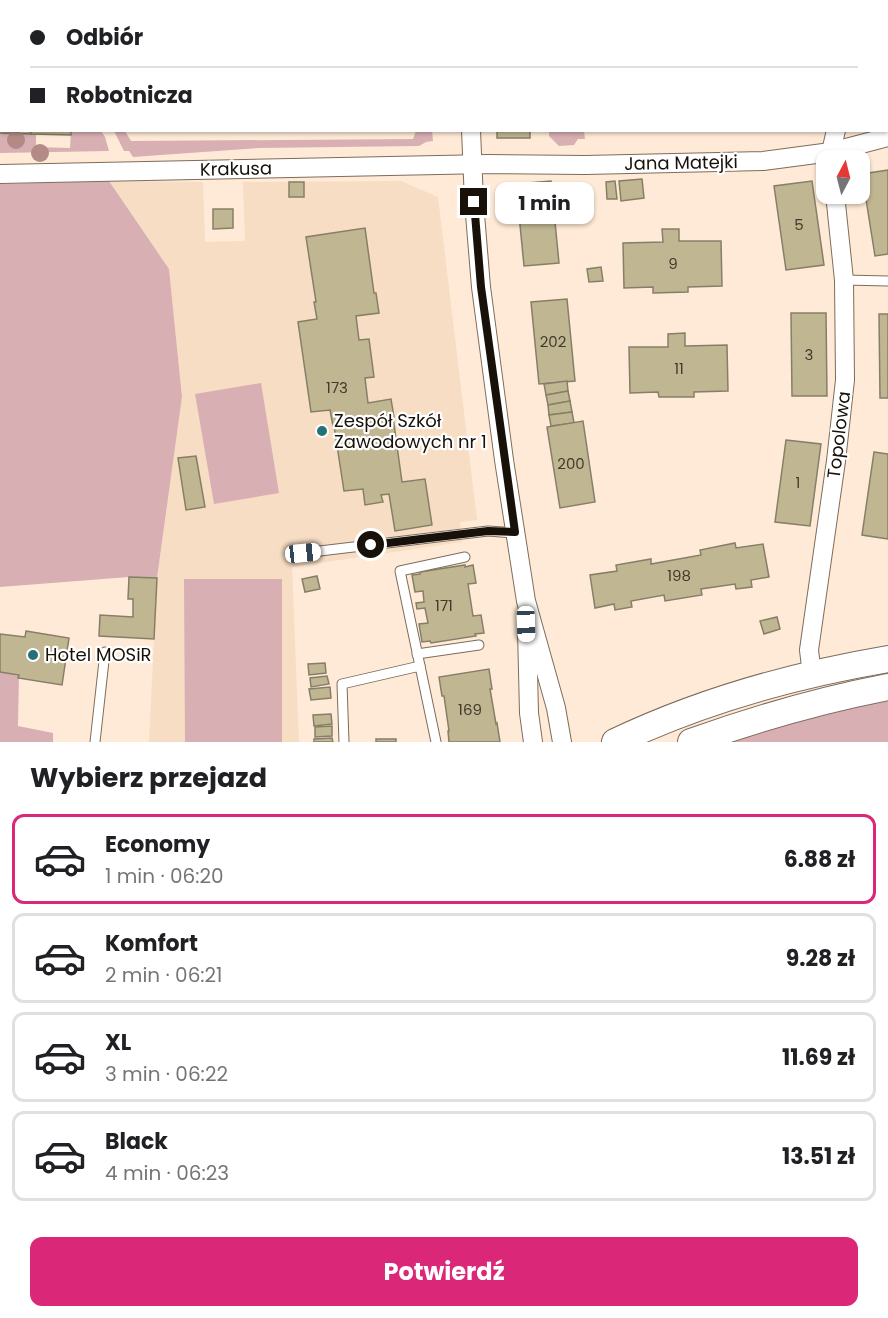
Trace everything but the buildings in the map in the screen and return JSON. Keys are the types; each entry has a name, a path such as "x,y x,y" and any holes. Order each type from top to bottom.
{"main road":[{"path":"615,742 719,700 812,675 888,659"},
{"path":"691,742 770,716 888,687"}],"street":[{"path":"471,132 471,165 481,287 515,532 526,601 556,708 562,742"},
{"path":"832,150 837,132"},
{"name":"Jana Matejki","path":"849,150 888,137"},
{"name":"Jana Matejki","path":"471,165 763,161 816,157"},
{"name":"Krakusa","path":"0,174 471,165"},
{"name":"Topolowa","path":"812,675 808,650 836,461 845,380 844,279 836,204"},
{"path":"526,601 529,713 533,742"}],"lane":[{"path":"844,279 888,281"},
{"path":"303,553 488,531 515,532"},
{"path":"436,742 399,571 465,557"},
{"path":"417,654 479,645"},
{"path":"95,742 105,652"},
{"path":"344,742 342,684 420,666"}],"shaded area":[{"path":"71,132 102,132 109,151 0,153 0,133 36,134 36,147 70,148"},
{"path":"114,132 126,132 131,141 413,139 416,132 432,132 433,141 419,146 259,148 133,157 129,151 124,151"},
{"path":"549,132 584,132 585,139 578,139 574,145 559,146 549,136"},
{"name":"Zespół Szkół Zawodowych nr 1","path":"109,181 203,182 205,242 245,241 243,182 401,181 438,197 477,520 460,522 462,542 292,567 299,742 149,742 157,578 182,397 169,269"},
{"path":"109,181 169,269 182,397 157,578 129,577 0,587 0,184"},
{"path":"261,383 279,493 214,504 195,394"},
{"path":"184,579 282,579 282,742 185,742"},
{"path":"0,672 19,675 18,726 53,733 53,742 0,742"},
{"path":"888,697 888,742 713,742"}],"place":[{"name":"Zespół Szkół Zawodowych nr 1","path":"322,431"},
{"name":"Hotel MOSiR","path":"33,655"}],"route":[{"path":"371,545 488,531 515,532 481,287 474,202"}]}
